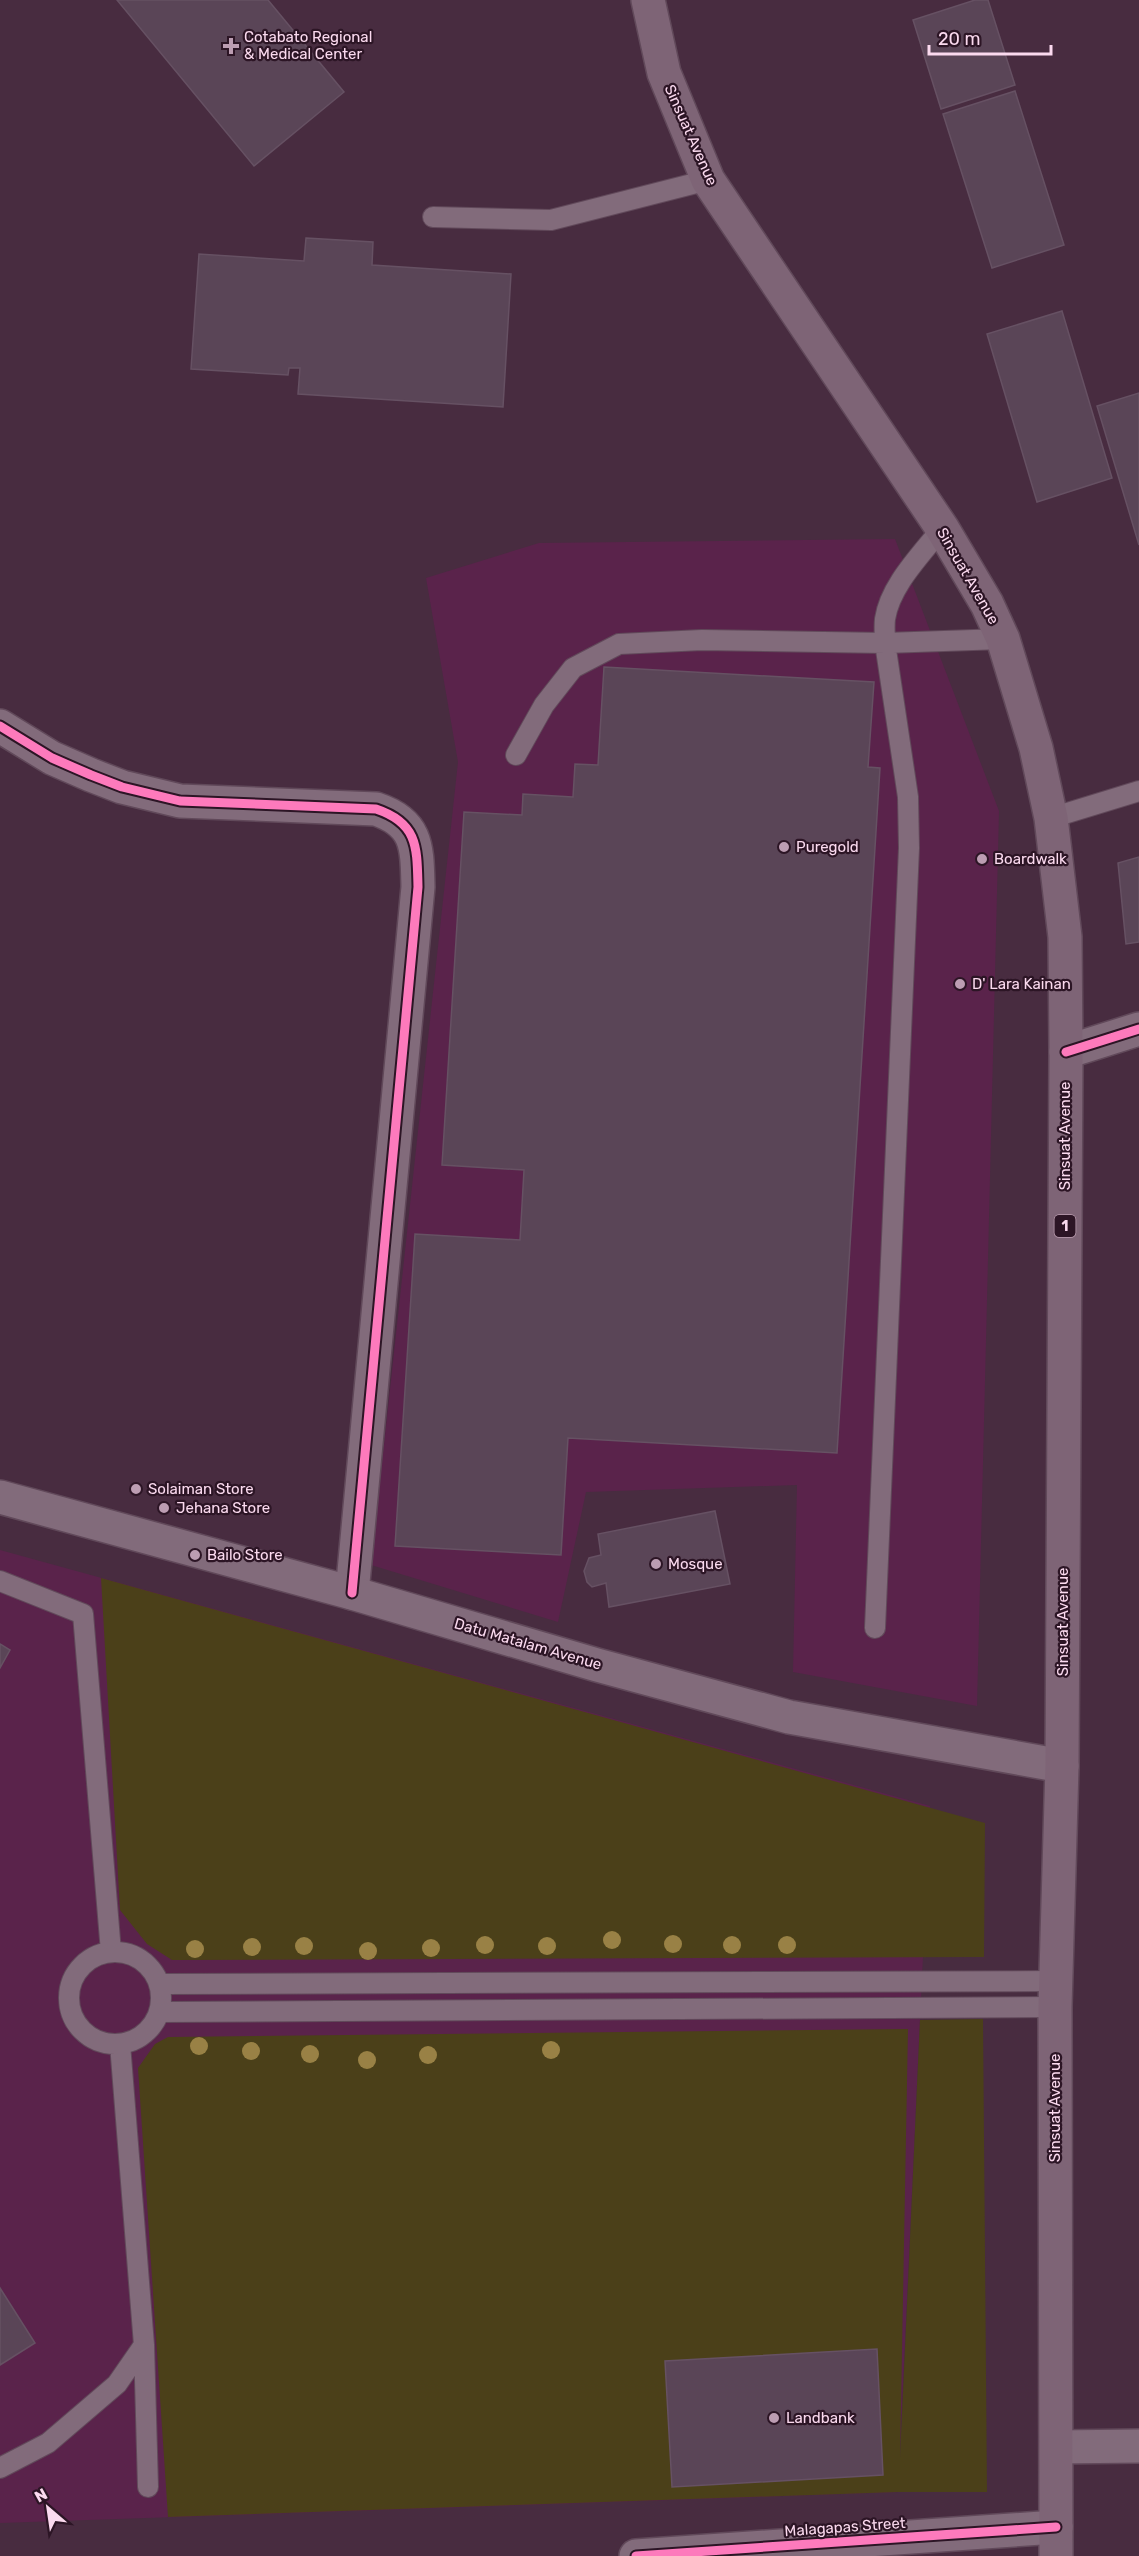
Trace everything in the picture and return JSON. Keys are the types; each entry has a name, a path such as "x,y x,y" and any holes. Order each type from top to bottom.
{"main road":[{"name":"Sinsuat Avenue","path":"648,0 664,73 708,180 942,528 987,603 1003,639 1036,748 1051,818 1065,938 1066,1052 1062,1766 1056,1994 1056,2542"}],"street":[{"path":"0,726 52,758 91,775 122,787 180,801 376,809 394,815 404,823 418,853 418,887 352,1593"},
{"path":"1066,1052 1139,1029"},
{"name":"Datu Matalam Avenue","path":"0,1497 352,1593 597,1665 789,1717 1062,1766"},
{"path":"1057,2447 1139,2446"},
{"name":"Malagapas Street","path":"636,2556 1056,2542"}],"lane":[{"path":"433,217 551,220 708,180"},
{"path":"875,1628 909,848 908,797 885,643 885,619 890,602 901,582 942,528"},
{"path":"516,755 544,705 573,668 619,644 702,640 885,643 1003,639"},
{"path":"1051,818 1139,791"},
{"path":"0,1581 83,1614 111,1952"},
{"path":"111,1952 127,1953 142,1960 153,1970 160,1984 162,1998 159,2012 151,2028 137,2039 120,2044 104,2043 89,2037 78,2025 71,2011 69,1995 73,1979 83,1966 96,1956 111,1952"},
{"path":"160,1984 1056,1994"},
{"path":"159,2012 1056,1994"},
{"path":"120,2044 144,2345 148,2487"},
{"path":"0,2468 48,2443 117,2384 144,2345"}],"shaded area":[{"path":"895,539 999,811 977,1706 793,1672 797,1485 586,1492 558,1622 371,1565 458,762 426,578 539,543"},
{"path":"0,1550 930,1806 898,2492 0,2523"},
{"path":"101,1578 985,1823 984,1957 172,1960 147,1944 120,1910"},
{"path":"983,2019 987,2492 898,2492 168,2517 138,2068 155,2044 168,2037 908,2029 900,2458 920,2020"}],"building":[{"name":"Cotabato Regional & Medical Center","path":"117,0 268,0 344,92 254,166"},
{"path":"975,0 988,0 1015,85 941,109 913,20"},
{"path":"1015,91 1064,245 992,268 943,114"},
{"path":"306,238 373,242 372,265 511,274 503,407 298,394 300,368 289,368 288,375 191,369 199,254 304,261"},
{"path":"1062,311 1112,478 1037,502 987,334"},
{"path":"1139,393 1139,545 1097,406"},
{"path":"604,667 874,682 868,767 880,768 837,1453 568,1438 561,1555 395,1546 415,1234 520,1240 524,1170 442,1165 464,812 522,815 523,794 573,797 575,764 598,765"},
{"path":"1139,857 1139,942 1126,944 1118,863"},
{"name":"Mosque","path":"715,1511 730,1584 609,1607 606,1583 592,1587 587,1582 584,1571 589,1558 601,1555 598,1534"},
{"path":"0,1644 10,1650 0,1668"},
{"path":"0,2288 35,2343 0,2365"},
{"name":"Landbank","path":"877,2349 883,2475 672,2487 665,2361"}],"cycle path":[{"path":"0,726 52,758 122,787 180,801 376,809 400,821 412,838 417,860 418,887 352,1593"},
{"path":"1066,1052 1139,1029"},
{"path":"636,2556 1056,2527"}],"place":[{"name":"Cotabato Regional & Medical Center","path":"231,46"},
{"name":"Puregold","path":"784,847"},
{"name":"Boardwalk","path":"982,859"},
{"name":"D' Lara Kainan","path":"960,984"},
{"name":"Solaiman Store","path":"136,1489"},
{"name":"Jehana Store","path":"164,1508"},
{"name":"Bailo Store","path":"195,1555"},
{"name":"Mosque","path":"656,1564"},
{"name":"Landbank","path":"774,2418"}]}
